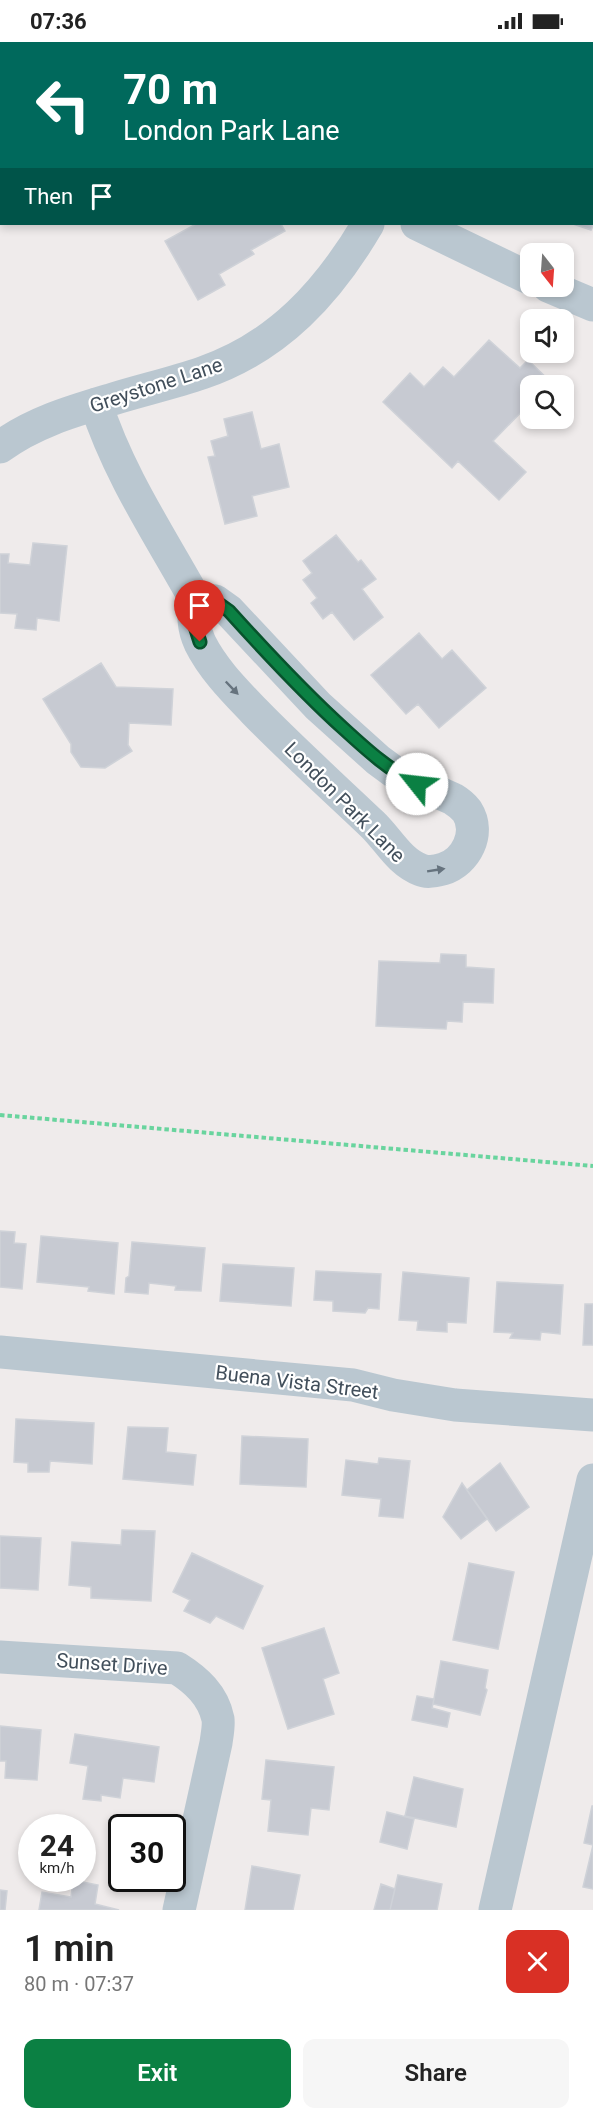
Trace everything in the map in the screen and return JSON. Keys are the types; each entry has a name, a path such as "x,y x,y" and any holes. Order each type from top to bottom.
{"street":[{"name":"Greystone Lane","path":"0,447 39,423 202,373 242,356 272,337 300,315 323,291 367,225"},
{"path":"419,225 520,274"},
{"path":"574,297 593,305"},
{"name":"London Park Lane","path":"96,404 106,435 129,482 195,599 193,620 200,642 225,680 274,732 374,826 409,865 423,872 438,871 451,867 461,859 472,835 468,812 461,805 453,799 397,774 378,760 318,706 229,611 215,601 195,599"},
{"name":"Buena Vista Street","path":"0,1352 353,1385 393,1395 455,1405 593,1415"},
{"path":"495,1910 593,1480"},
{"name":"Sunset Drive","path":"0,1657 177,1668 195,1679 212,1701 219,1721 216,1743 179,1910"}],"path":[{"path":"0,1114 593,1166"}],"building":[{"path":"194,225 282,225 285,231 251,250 254,254 219,274 225,285 198,300 165,241"},
{"path":"576,225 593,225 591,230"},
{"path":"489,340 520,368 525,363 531,363 544,375 520,375 520,413 493,441 526,472 499,500 458,461 452,468 383,402 410,373 424,387 443,367 454,377"},
{"path":"252,412 261,449 279,444 289,487 252,496 257,516 225,524 208,457 215,456 211,441 228,436 224,419"},
{"path":"336,535 358,562 361,560 376,579 362,589 383,617 354,640 332,612 323,619 311,603 317,598 303,580 312,573 303,561"},
{"path":"33,543 67,546 59,621 37,618 36,630 15,628 17,614 0,613 0,554 9,554 8,563 30,565"},
{"path":"419,633 442,659 452,650 486,688 439,728 418,704 406,714 371,675"},
{"path":"101,663 116,687 173,689 171,725 129,723 128,745 132,751 105,768 81,767 71,752 71,744 43,699"},
{"path":"441,954 466,955 466,967 494,969 493,1003 463,1002 462,1022 447,1021 446,1029 376,1026 379,961 440,963"},
{"path":"0,1231 15,1232 14,1243 26,1244 22,1289 0,1287"},
{"path":"41,1236 118,1243 114,1294 88,1291 89,1287 37,1282"},
{"path":"132,1242 205,1248 201,1291 175,1290 176,1286 149,1283 148,1294 125,1292"},
{"path":"223,1264 294,1268 291,1306 220,1301"},
{"path":"316,1271 381,1274 379,1309 368,1308 365,1313 333,1311 333,1301 314,1300"},
{"path":"403,1272 469,1278 466,1323 447,1322 447,1332 417,1330 418,1321 399,1320"},
{"path":"497,1282 563,1285 560,1334 541,1332 540,1340 510,1338 513,1333 494,1332"},
{"path":"585,1304 593,1304 593,1345 583,1345"},
{"path":"16,1419 94,1423 92,1464 50,1461 49,1472 28,1472 28,1463 14,1462"},
{"path":"128,1427 168,1428 166,1452 196,1455 193,1485 123,1479"},
{"path":"242,1436 308,1439 306,1487 240,1484"},
{"path":"379,1458 410,1461 403,1518 379,1516 381,1499 342,1495 346,1460 378,1464"},
{"path":"500,1463 529,1507 496,1531 467,1490"},
{"path":"462,1483 487,1519 461,1539 443,1517"},
{"path":"122,1530 155,1531 151,1601 91,1598 91,1587 69,1585 72,1542 121,1545"},
{"path":"0,1536 41,1538 38,1590 0,1588"},
{"path":"192,1553 263,1586 243,1629 216,1616 210,1623 184,1611 190,1600 173,1592"},
{"path":"469,1563 514,1572 498,1649 453,1640"},
{"path":"324,1628 339,1673 323,1679 334,1714 288,1729 262,1648"},
{"path":"441,1661 488,1670 485,1688 487,1690 480,1715 433,1704"},
{"path":"417,1696 434,1699 432,1708 450,1713 447,1727 412,1720"},
{"path":"0,1726 41,1730 37,1780 5,1778 6,1761 0,1761"},
{"path":"75,1734 159,1747 154,1782 123,1778 120,1798 101,1795 101,1801 83,1799 88,1766 70,1763"},
{"path":"266,1760 334,1767 329,1810 311,1808 308,1835 268,1831 271,1800 262,1799"},
{"path":"414,1777 463,1789 456,1827 405,1816"},
{"path":"593,1806 593,1845 584,1843"},
{"path":"387,1812 414,1819 407,1849 380,1842"},
{"path":"593,1845 593,1889 583,1887"},
{"path":"252,1866 300,1875 293,1910 245,1910"},
{"path":"398,1875 442,1884 437,1910 390,1910"},
{"path":"381,1884 395,1889 390,1910 374,1910"},
{"path":"96,1885 98,1885 95,1904 119,1910 39,1910 42,1892 71,1897 72,1892 96,1892"},
{"path":"0,1890 7,1891 5,1910 0,1910"}],"route":[{"path":"200,642 193,620 195,599 215,601 229,611 318,706 378,760 397,774 417,784"}]}
